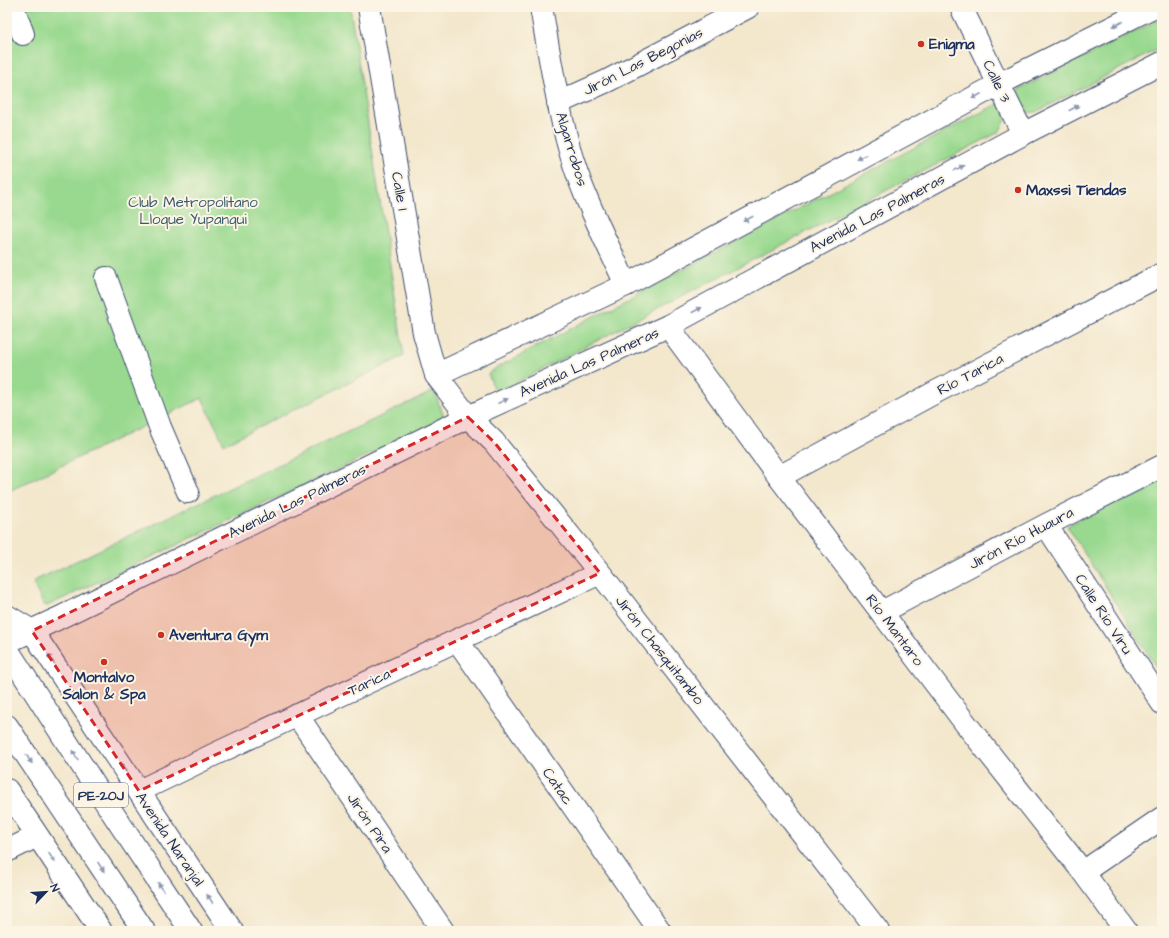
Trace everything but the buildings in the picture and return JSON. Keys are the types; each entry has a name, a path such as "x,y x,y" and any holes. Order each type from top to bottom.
{"main road":[{"path":"13,7 23,34"},
{"name":"Calle 1","path":"370,7 424,333 436,375"},
{"name":"Algarrobos","path":"541,7 558,104 568,146 586,196 626,285"},
{"name":"Calle 3","path":"961,7 1023,134"},
{"path":"436,375 626,285 999,84 1153,7"},
{"name":"Jirón Las Begonias","path":"558,104 608,81 743,8"},
{"name":"Avenida Las Palmeras","path":"7,642 468,417 668,326 1023,134 1162,63"},
{"name":"Río Tarica","path":"779,477 932,394 1162,274"},
{"path":"106,278 160,427 188,492"},
{"name":"Río Mantaro","path":"668,326 779,477 971,731 1083,872 1126,931"},
{"name":"Jirón Chasquitambo","path":"436,375 468,417 494,442 600,573 878,931"},
{"name":"Jirón Río Huaura","path":"882,612 1046,525 1162,466"},
{"name":"Calle Río Viru","path":"1046,525 1162,703"},
{"name":"Tarica","path":"139,792 297,715 600,573"},
{"name":"Avenida Naranjal","path":"7,616 32,631 232,931"},
{"name":"Catac","path":"457,640 660,931"},
{"name":"PE-20J","path":"7,649 108,806 191,931"},
{"name":"Jirón Pira","path":"297,715 443,931"},
{"name":"PE-20J","path":"7,726 144,931"},
{"path":"7,790 101,931"},
{"path":"1083,872 1162,818"},
{"path":"7,851 37,836"}],"highlighted area":[{"path":"468,417 494,442 600,573 139,791 32,631"}],"green space":[{"name":"Club Metropolitano Lloque Yupanqui","path":"7,7 350,7 404,356 224,444 202,398 7,492"},
{"path":"1162,18 1162,47 1036,112 1028,113 1017,91"},
{"path":"999,103 1007,118 999,132 504,389 495,390 488,374 496,368"},
{"path":"434,391 445,419 47,606 44,605 33,584 36,580"},
{"path":"1162,477 1162,676 1067,526"}],"place":[{"name":"Enigma","path":"921,44"},
{"name":"Maxssi Tiendas","path":"1018,190"},
{"name":"Aventura Gym","path":"161,635"},
{"name":"Montalvo Salon & Spa","path":"104,662"}]}
